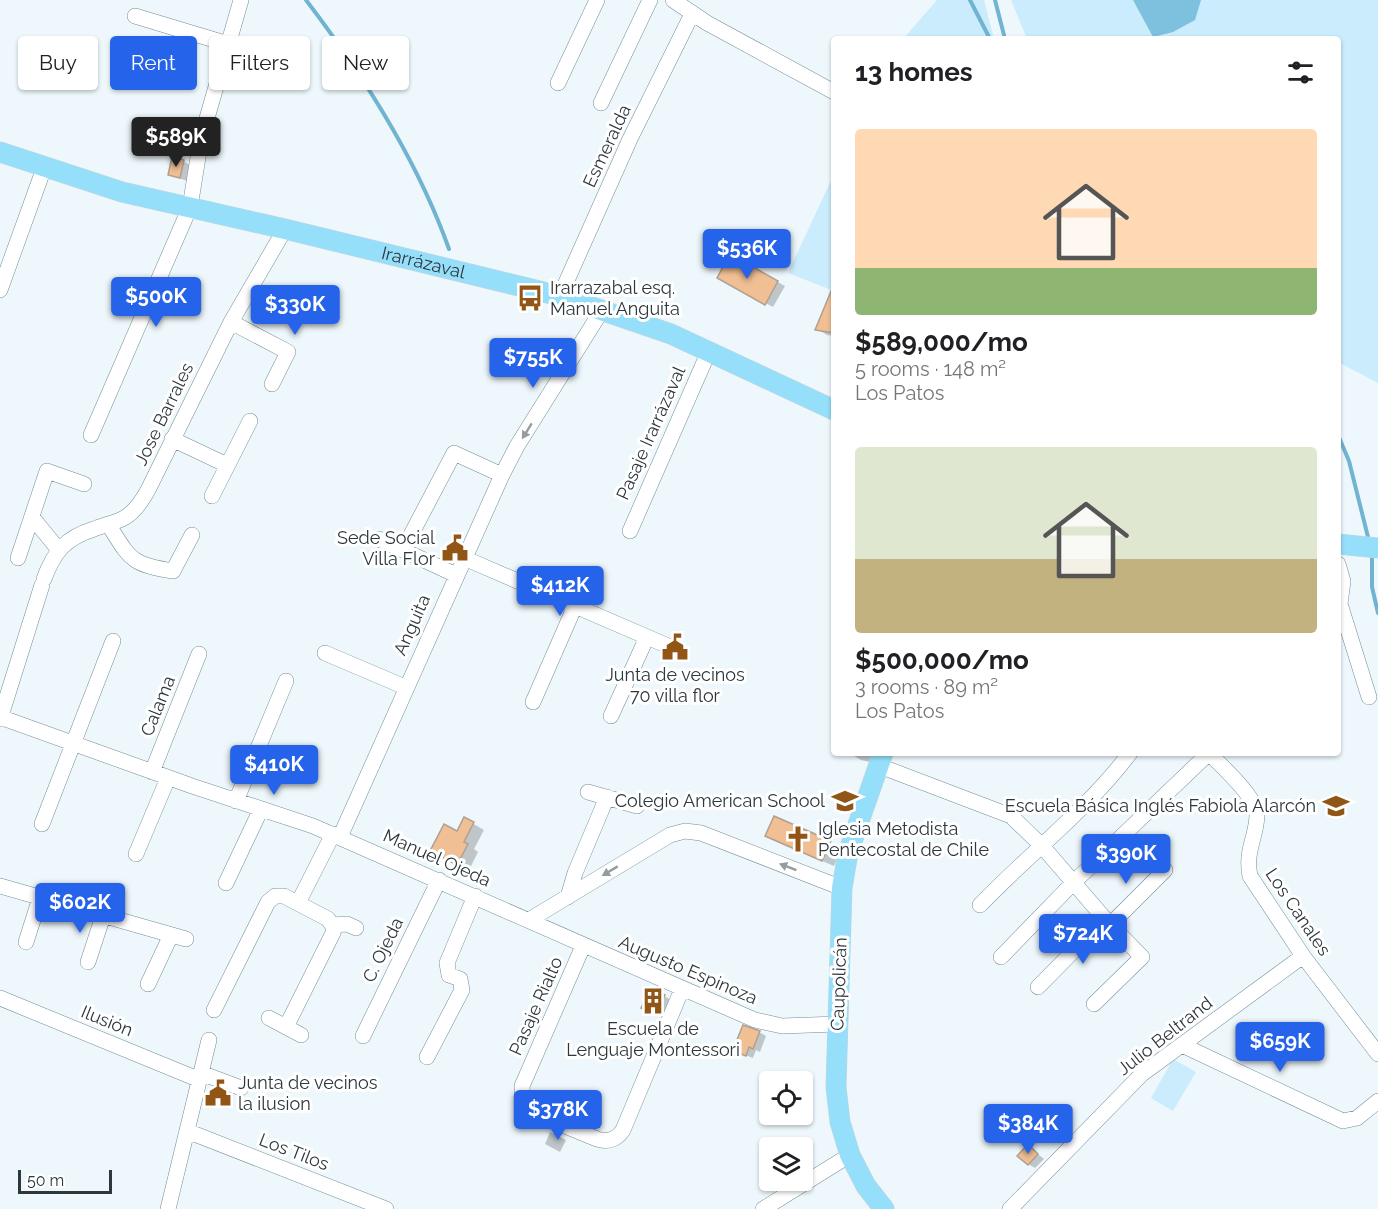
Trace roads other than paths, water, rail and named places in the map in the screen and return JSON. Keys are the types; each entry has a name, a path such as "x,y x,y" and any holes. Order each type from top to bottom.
{"main road":[{"name":"Irarrázaval","path":"0,152 122,192 560,296 671,334 831,409"},
{"path":"1341,544 1369,547"},
{"name":"Caupolicán","path":"880,759 848,853 842,888 837,1104 850,1155 866,1186 884,1209"}],"street":[{"path":"230,36 241,0"},
{"path":"558,83 597,0"},
{"path":"601,103 650,0"},
{"path":"673,0 692,14 831,90"},
{"name":"Esmeralda","path":"560,296 630,139 692,14"},
{"path":"135,16 209,38"},
{"path":"92,435 190,207 201,139 215,90"},
{"path":"0,290 44,168"},
{"name":"Jose Barrales","path":"58,549 73,538 125,518 138,506 231,322 285,229"},
{"name":"Anguita","path":"298,903 336,836 517,446 602,310"},
{"path":"231,322 288,352 272,384"},
{"name":"Pasaje Irarrázaval","path":"630,531 709,351"},
{"path":"212,496 250,421"},
{"path":"172,439 227,465"},
{"path":"403,550 454,453 500,480"},
{"path":"18,558 47,471 84,484"},
{"path":"0,718 43,582 58,549 32,517"},
{"path":"108,524 133,560 147,567 173,571 192,535"},
{"path":"379,539 456,575"},
{"path":"464,558 668,646"},
{"path":"1341,574 1343,581 1341,592"},
{"path":"533,702 575,606"},
{"path":"1341,609 1369,697"},
{"path":"611,716 647,638"},
{"path":"42,824 113,641"},
{"path":"325,653 405,687"},
{"name":"Calama","path":"152,772 199,654"},
{"path":"236,801 286,681"},
{"name":"Manuel Ojeda","path":"0,718 168,778 297,820 529,920"},
{"path":"980,905 1109,780 1128,756"},
{"path":"1001,957 1074,882 1206,756"},
{"name":"Los Canales","path":"1212,756 1252,800 1257,814 1247,862 1250,876 1303,956 1378,1054"},
{"path":"880,759 1011,816 1042,846 1142,957 1094,1004"},
{"path":"136,854 168,778"},
{"path":"588,792 637,806"},
{"path":"568,897 575,873 608,797"},
{"path":"226,883 261,809"},
{"path":"529,920 670,835 685,831 701,833 842,888"},
{"path":"1038,987 1165,870"},
{"name":"C. Ojeda","path":"363,1036 439,880"},
{"path":"0,886 179,937 148,984"},
{"path":"214,1010 268,902 275,896 279,896 328,919 333,925 333,933 286,1027"},
{"path":"427,1057 462,990 460,979 449,975 447,963 475,896"},
{"path":"26,942 40,898"},
{"path":"87,962 103,916"},
{"name":"Augusto Espinoza","path":"529,920 583,946 764,1024 782,1026 838,1024"},
{"path":"333,925 346,924 356,928"},
{"name":"Pasaje Rialto","path":"583,946 522,1086 523,1103 531,1112 602,1141 616,1137 622,1130 682,989"},
{"name":"Julio Beltrand","path":"1010,1209 1142,1074 1303,956"},
{"name":"Ilusión","path":"0,998 200,1076 241,1088"},
{"path":"268,1018 301,1035"},
{"path":"168,1209 209,1040"},
{"path":"1182,1045 1343,1121 1357,1118 1378,1101"},
{"name":"Los Tilos","path":"187,1131 386,1209"},
{"path":"763,1209 850,1155"}],"waterway":[{"path":"306,0 348,58 387,119 421,183 449,249"},
{"path":"970,0 988,36"},
{"path":"995,0 1004,36"},
{"path":"1341,442 1349,461 1369,541"},
{"path":"1372,554 1372,587 1378,613"}],"place":[{"name":"Irarrazabal esq. Manuel Anguita","path":"530,298"},
{"name":"Sede Social Villa Flor","path":"455,548"},
{"name":"Junta de vecinos 70 villa flor","path":"675,647"},
{"name":"Colegio American School","path":"845,801"},
{"name":"Escuela Básica Inglés Fabiola Alarcón","path":"1336,806"},
{"name":"Iglesia Metodista Pentecostal de Chile","path":"798,839"},
{"name":"Escuela de Lenguaje Montessori","path":"653,1001"},
{"name":"Junta de vecinos la ilusion","path":"218,1093"}]}
